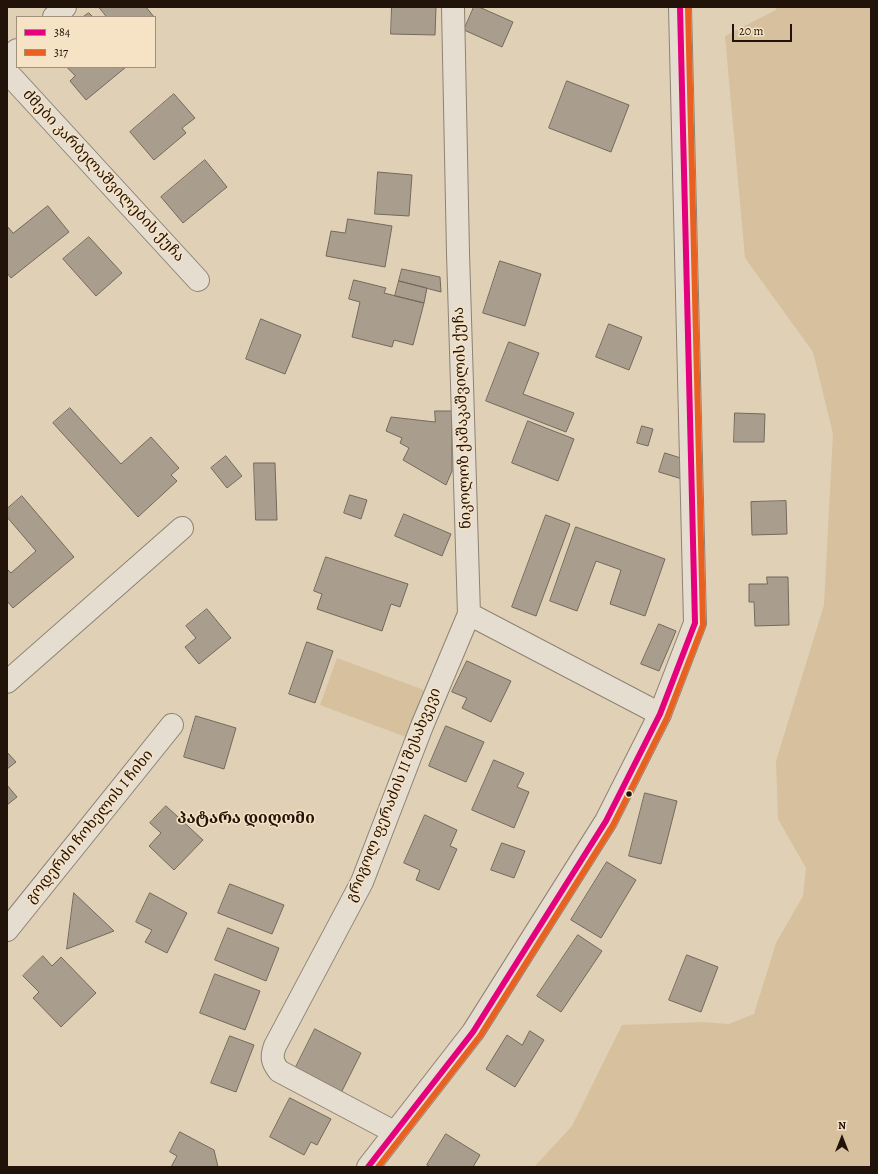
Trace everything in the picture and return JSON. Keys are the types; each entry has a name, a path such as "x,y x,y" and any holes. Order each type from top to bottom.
{"street":[{"path":"55,16 65,7"},
{"name":"ნიკოლოზ ქაშაკაშვილის ქუჩა","path":"453,7 458,253 469,614"},
{"path":"368,1167 473,1032 606,821 660,714 695,623 680,7"},
{"path":"7,59 16,51"},
{"name":"ძმები კარბელაშვილების ქუჩა","path":"7,72 198,280"},
{"path":"7,682 182,528"},
{"path":"469,614 660,714"},
{"name":"გრიგოლ ფერაძის II შესახვევი","path":"394,1132 279,1071 272,1063 272,1054 362,882 422,726 469,614"},
{"name":"გოდერძი ჩოხელის I ჩიხი","path":"7,930 172,725"}],"shaded area":[{"path":"777,7 871,7 871,1167 534,1167 572,1126 622,1025 703,1022 729,1024 754,1014 776,943 803,896 806,868 778,819 776,761 824,605 833,434 813,352 745,258 725,36 776,10"},
{"path":"337,658 424,690 406,737 320,705"}],"building":[{"path":"99,7 146,7 153,16 106,16"},
{"path":"392,7 436,7 435,35 391,34"},
{"path":"474,7 479,7 513,22 502,47 464,30"},
{"path":"89,13 92,16 84,16"},
{"path":"68,68 125,68 86,100 70,81 75,76"},
{"path":"567,81 629,105 611,152 549,128"},
{"path":"174,94 195,118 182,128 186,133 154,160 130,132"},
{"path":"205,160 227,187 183,223 161,197"},
{"path":"378,172 412,175 409,216 375,214"},
{"path":"48,206 69,232 11,278 7,273 7,226 13,233"},
{"path":"348,219 392,226 385,267 326,256 331,231 345,233"},
{"path":"89,237 122,273 96,296 63,259"},
{"path":"500,261 541,274 525,326 483,313"},
{"path":"402,269 440,277 441,292 399,281"},
{"path":"354,280 386,288 384,293 424,303 413,345 394,340 392,347 352,337 360,302 349,299"},
{"path":"399,281 427,288 424,303 395,296"},
{"path":"261,319 301,335 285,374 246,359"},
{"path":"609,324 642,337 629,370 596,357"},
{"path":"509,342 539,353 523,394 574,413 566,432 486,401"},
{"path":"70,408 121,464 151,437 179,468 171,475 177,481 138,517 53,423"},
{"path":"435,411 452,411 452,471 446,485 403,460 409,448 400,443 402,438 386,431 391,417 435,422"},
{"path":"735,413 765,414 764,442 734,442"},
{"path":"528,421 574,439 558,481 512,463"},
{"path":"642,426 653,429 648,446 637,443"},
{"path":"665,453 687,460 682,479 659,472"},
{"path":"226,456 242,476 227,488 211,468"},
{"path":"254,463 275,463 277,520 256,520"},
{"path":"350,495 367,500 361,519 344,513"},
{"path":"22,496 74,557 13,608 7,601 7,569 11,573 36,551 7,517 7,509"},
{"path":"786,501 787,534 752,535 751,502"},
{"path":"404,514 451,534 442,556 395,536"},
{"path":"546,515 570,524 536,616 512,607"},
{"path":"576,527 665,559 645,616 610,604 621,570 596,561 577,611 550,601"},
{"path":"326,557 408,584 400,607 391,604 382,631 317,609 322,594 314,591"},
{"path":"767,577 788,577 789,625 755,626 754,602 749,602 749,584 767,584"},
{"path":"207,609 231,638 199,664 185,647 196,638 186,626"},
{"path":"659,624 676,631 659,671 641,664"},
{"path":"307,642 333,651 315,703 289,694"},
{"path":"467,661 511,681 491,722 462,708 467,698 452,692"},
{"path":"196,716 236,728 224,769 184,757"},
{"path":"446,726 484,742 466,782 429,766"},
{"path":"7,752 16,762 7,769"},
{"path":"494,760 524,773 517,787 529,792 514,828 472,810"},
{"path":"7,785 17,797 7,805"},
{"path":"645,793 677,801 661,864 629,856"},
{"path":"166,806 203,840 174,870 149,846 161,833 150,823"},
{"path":"425,815 457,830 450,846 457,849 439,890 416,880 420,870 404,863"},
{"path":"502,843 525,851 514,878 491,870"},
{"path":"607,862 636,880 601,938 571,920"},
{"path":"230,884 284,905 272,934 218,913"},
{"path":"74,893 114,931 67,949"},
{"path":"150,893 187,913 167,953 145,942 152,930 136,922"},
{"path":"228,928 279,948 266,981 215,960"},
{"path":"578,935 602,951 561,1012 537,996"},
{"path":"687,955 718,967 701,1012 669,1000"},
{"path":"43,956 52,966 61,957 96,993 61,1027 33,998 39,992 23,976"},
{"path":"215,974 260,991 245,1030 200,1013"},
{"path":"315,1029 361,1053 341,1093 295,1069"},
{"path":"530,1031 544,1040 515,1087 486,1069 507,1035 522,1045"},
{"path":"230,1036 254,1045 236,1092 211,1083"},
{"path":"290,1098 331,1119 317,1145 311,1142 304,1155 270,1137"},
{"path":"180,1132 214,1150 218,1167 171,1167 177,1156 170,1152"},
{"path":"446,1134 480,1155 473,1167 430,1167 427,1165"}],"transit line":[{"name":"384","path":"368,1167 473,1032 606,821 660,714 695,623 680,7"},
{"name":"317","path":"378,1167 480,1036 613,825 667,718 703,625 688,7"}],"district":[{"name":"პატარა დიღომი","path":"246,819"}]}
